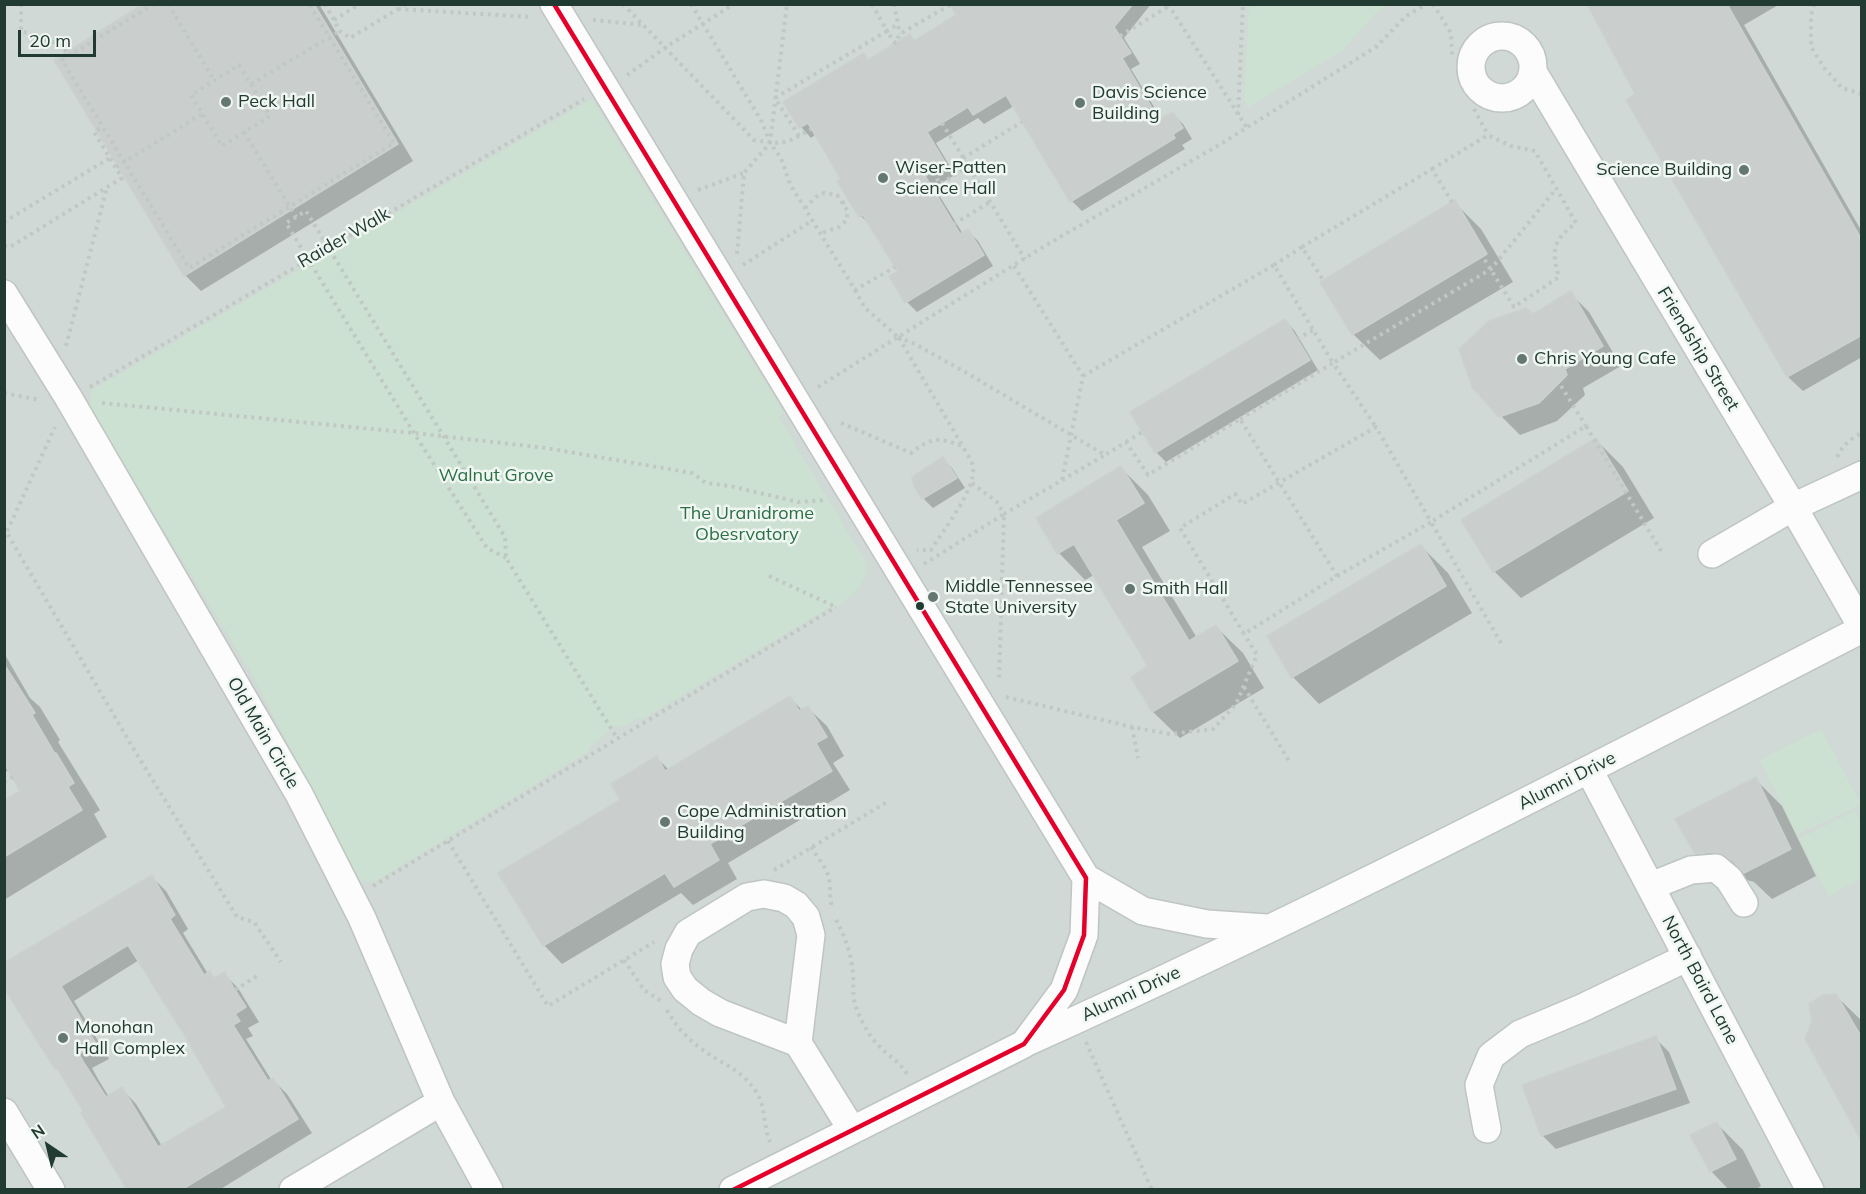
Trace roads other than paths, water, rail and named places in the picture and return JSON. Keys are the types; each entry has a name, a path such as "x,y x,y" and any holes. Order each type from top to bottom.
{"street":[{"path":"548,11 605,87 728,273 1002,740 1086,878 1084,934 1064,990 1024,1044 732,1190"},
{"name":"Friendship Street","path":"1533,72 1793,507 1862,628"},
{"name":"Old Main Circle","path":"4,294 74,407 299,794 362,918 441,1102 489,1190"},
{"path":"1712,554 1793,507 1862,475"},
{"name":"Alumni Drive","path":"1024,1044 1271,928 1589,770 1862,628"},
{"name":"North Baird Lane","path":"1589,770 1810,1190"},
{"path":"1651,886 1691,870 1716,868 1729,879 1744,903"},
{"name":"Alumni Drive","path":"1086,878 1143,911 1207,924 1271,928"},
{"path":"798,1043 811,935 806,917 796,904 784,898 764,894 747,897 688,933 675,964 677,977 685,989 720,1014 798,1043 852,1130"},
{"path":"1487,1129 1479,1085 1491,1056 1520,1034 1582,1008 1688,957"},
{"path":"293,1190 441,1102"},
{"path":"4,1112 51,1190"}],"place":[{"name":"Peck Hall","path":"226,102"},
{"name":"Davis Science Building","path":"1080,103"},
{"name":"Science Building","path":"1744,170"},
{"name":"Wiser-Patten Science Hall","path":"883,178"},
{"name":"Chris Young Cafe","path":"1522,359"},
{"name":"Smith Hall","path":"1130,589"},
{"name":"Middle Tennessee State University","path":"933,597"},
{"name":"Cope Administration Building","path":"665,822"},
{"name":"Monohan Hall Complex","path":"63,1038"}],"park label":[{"name":"Walnut Grove","path":"496,476"},
{"name":"The Uranidrome Obesrvatory","path":"747,524"}]}
